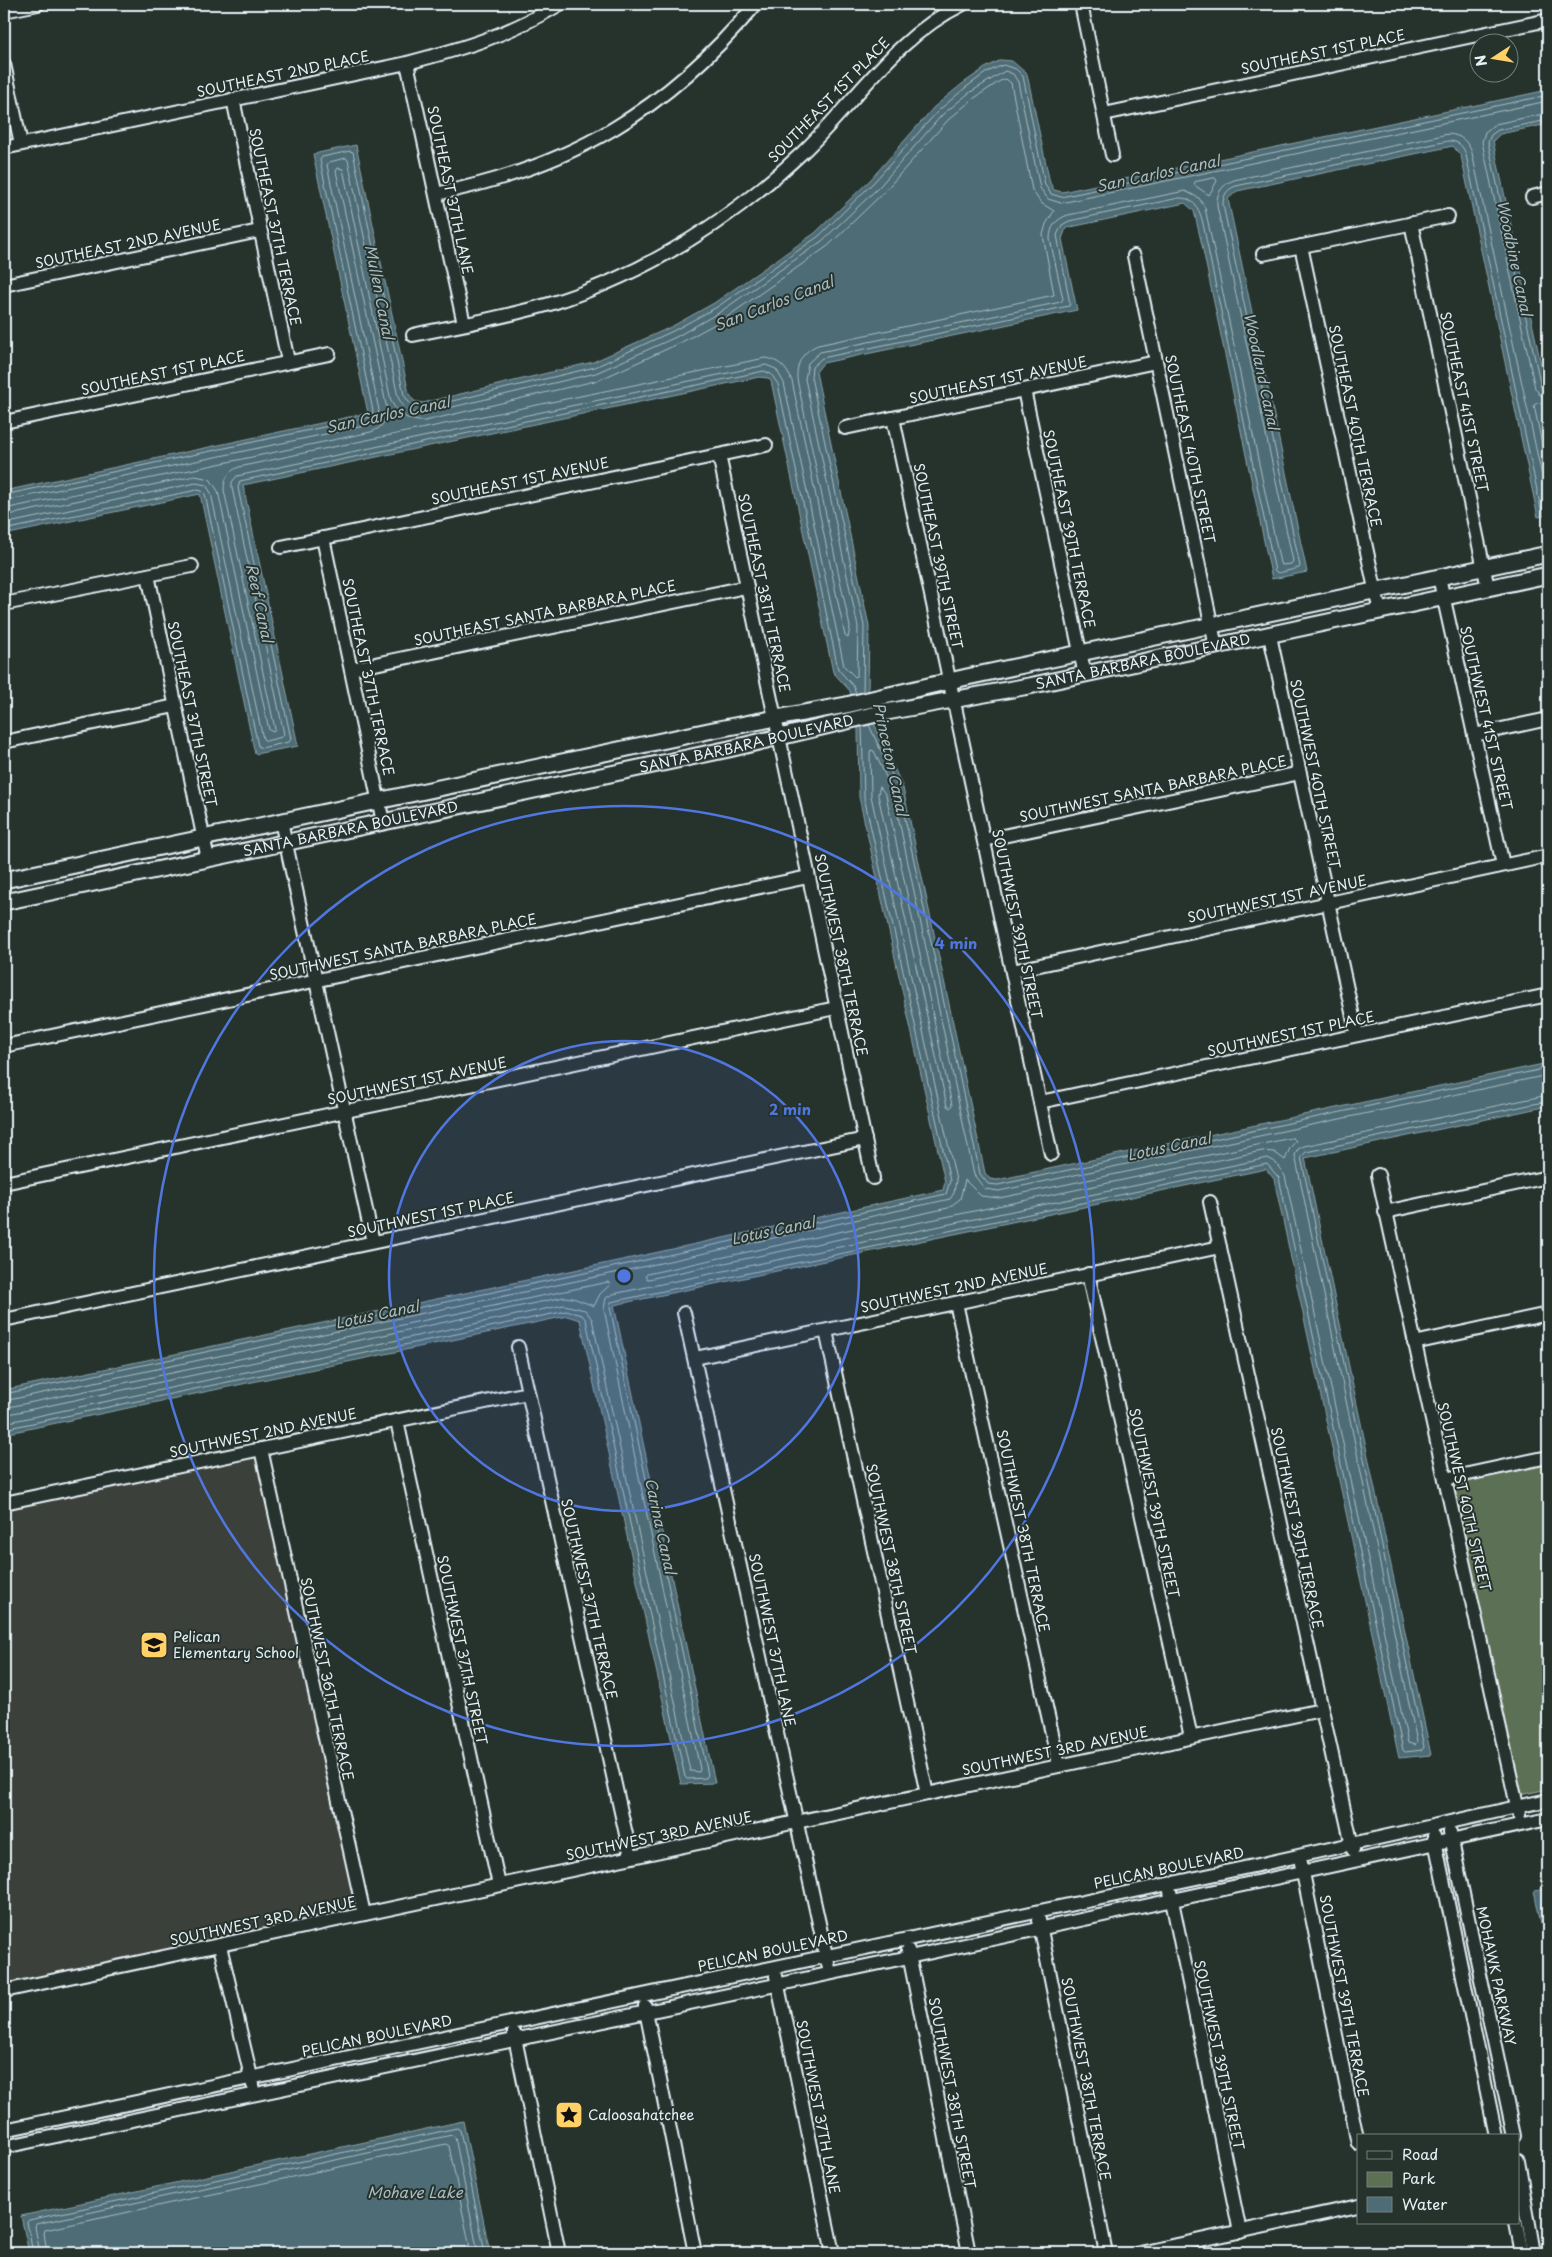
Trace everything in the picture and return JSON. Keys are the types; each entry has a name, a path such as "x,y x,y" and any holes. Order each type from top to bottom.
{"main road":[{"name":"SANTA BARBARA BOULEVARD","path":"5,897 286,843 779,738 848,713 880,706 950,681 1548,554"},
{"name":"SANTA BARBARA BOULEVARD","path":"880,706 953,701 1270,636 1548,575"},
{"name":"SANTA BARBARA BOULEVARD","path":"4,880 281,820 775,718 848,713"},
{"path":"564,761 568,783"}],"street":[{"path":"4,11 38,4"},
{"name":"SOUTHEAST 2ND PLACE","path":"4,148 408,63 484,42 534,20 560,4"},
{"path":"436,194 495,180 529,169 571,152 608,133 653,104 681,82 730,34 756,4"},
{"name":"SOUTHEAST 1ST PLACE","path":"413,335 525,311 583,292 628,273 686,241 728,214 783,170 902,46 945,14 963,4"},
{"path":"1080,4 1112,155"},
{"name":"SOUTHEAST 1ST PLACE","path":"1104,114 1548,20"},
{"name":"SOUTHEAST 37TH LANE","path":"408,63 464,324"},
{"path":"4,64 21,144"},
{"name":"SOUTHEAST 37TH TERRACE","path":"233,99 259,231 288,361"},
{"path":"1532,197 1548,193"},
{"path":"1264,254 1448,216"},
{"name":"SOUTHEAST 41ST STREET","path":"1411,223 1488,588"},
{"name":"SOUTHEAST 2ND AVENUE","path":"4,285 259,231"},
{"name":"SOUTHEAST 40TH TERRACE","path":"1301,246 1380,612"},
{"name":"SOUTHEAST 40TH STREET","path":"1134,256 1216,647"},
{"name":"SOUTHEAST 1ST PLACE","path":"4,422 288,361 329,354"},
{"name":"SOUTHEAST 1ST AVENUE","path":"845,428 1156,362"},
{"name":"SOUTHEAST 39TH TERRACE","path":"1024,390 1085,675"},
{"name":"SOUTHEAST 39TH STREET","path":"893,418 953,701"},
{"name":"SOUTHEAST 1ST AVENUE","path":"281,547 766,445"},
{"name":"SOUTHEAST 38TH TERRACE","path":"719,455 779,738"},
{"name":"SOUTHEAST 37TH TERRACE","path":"323,538 383,822"},
{"path":"4,604 192,566"},
{"name":"SOUTHEAST 37TH STREET","path":"148,575 208,859"},
{"name":"SOUTHWEST 41ST STREET","path":"1439,577 1503,866"},
{"name":"SOUTHEAST SANTA BARBARA PLACE","path":"351,669 746,587"},
{"name":"SOUTHWEST 40TH STREET","path":"1270,636 1357,1035"},
{"name":"SOUTHWEST 39TH STREET","path":"953,701 1051,1154"},
{"path":"4,742 175,706"},
{"path":"1474,735 1548,719"},
{"name":"SOUTHWEST 38TH TERRACE","path":"779,738 873,1178"},
{"name":"SOUTHWEST SANTA BARBARA PLACE","path":"984,840 1300,773"},
{"path":"281,820 373,1242"},
{"name":"SOUTHWEST 1ST AVENUE","path":"1012,971 1548,856"},
{"name":"SOUTHWEST SANTA BARBARA PLACE","path":"4,1046 808,877"},
{"name":"SOUTHWEST 1ST PLACE","path":"1040,1102 1548,995"},
{"name":"SOUTHWEST 1ST AVENUE","path":"4,1183 836,1008"},
{"name":"SOUTHWEST 1ST PLACE","path":"4,1320 865,1139"},
{"name":"SOUTHWEST 40TH STREET","path":"1378,1175 1522,1824"},
{"path":"1385,1212 1548,1177"},
{"name":"SOUTHWEST 39TH TERRACE","path":"1210,1202 1355,1860"},
{"name":"SOUTHWEST 2ND AVENUE","path":"695,1358 1220,1247"},
{"name":"SOUTHWEST 39TH STREET","path":"1088,1274 1191,1737"},
{"name":"SOUTHWEST 38TH TERRACE","path":"956,1302 1059,1766"},
{"name":"SOUTHWEST 37TH LANE","path":"684,1313 830,1973"},
{"path":"1414,1344 1548,1314"},
{"name":"SOUTHWEST 38TH STREET","path":"826,1331 927,1794"},
{"name":"SOUTHWEST 37TH TERRACE","path":"518,1347 631,1857"},
{"name":"SOUTHWEST 2ND AVENUE","path":"4,1503 528,1393"},
{"name":"SOUTHWEST 37TH STREET","path":"397,1421 499,1885"},
{"name":"SOUTHWEST 36TH TERRACE","path":"261,1449 364,1914"},
{"path":"1445,1479 1548,1457"},
{"name":"SOUTHWEST 3RD AVENUE","path":"4,1991 1321,1710"},
{"name":"PELICAN BOULEVARD","path":"4,2130 1037,1910 1168,1884 1548,1800"},
{"path":"4,2147 646,2013 1548,1819"},
{"name":"MOHAWK PARKWAY","path":"1448,1822 1514,2134"},
{"path":"1432,1826 1496,2134"},
{"name":"SOUTHWEST 39TH TERRACE","path":"1300,1855 1357,2138"},
{"name":"SOUTHWEST 39TH STREET","path":"1168,1884 1240,2232"},
{"name":"SOUTHWEST 38TH TERRACE","path":"1037,1910 1106,2253"},
{"name":"SOUTHWEST 38TH STREET","path":"906,1939 970,2253"},
{"path":"220,1946 256,2095"},
{"name":"SOUTHWEST 37TH LANE","path":"774,1967 832,2253"},
{"path":"642,1995 695,2253"},
{"path":"512,2023 559,2253"},
{"path":"1520,2173 1534,2253"},
{"path":"1140,2253 1357,2206"},
{"path":"1516,2224 1522,2253"}],"shaded area":[{"name":"Pelican Elementary School","path":"261,1449 364,1914 4,1991 4,1504"}],"green space":[{"path":"1548,1457 1548,1789 1515,1796 1445,1479"}],"water":[{"path":"1001,60 1012,61 1027,74 1050,183 1054,190 1062,192 1548,90 1548,124 1500,134 1493,141 1548,397 1548,515 1538,517 1461,156 1453,146 1237,191 1228,199 1307,572 1272,579 1202,245 1194,211 1185,203 1066,228 1062,239 1077,310 823,363 816,372 869,626 868,693 874,723 903,788 985,1173 990,1179 997,1180 1548,1063 1548,1106 1305,1158 1431,1755 1399,1758 1274,1179 1266,1169 614,1305 715,1783 681,1784 580,1320 567,1316 4,1434 4,1390 622,1260 943,1190 945,1182 859,797 858,728 850,691 833,672 771,381 768,378 759,377 243,485 298,746 255,754 200,494 4,535 4,491 368,413 313,154 356,145 409,394 414,401 423,403 593,362 671,327 714,303 815,233 871,179 934,107 962,84 985,68"},
{"path":"1548,1888 1548,1959 1534,1890"},
{"name":"Mohave Lake","path":"463,2121 490,2253 29,2253 21,2216"}],"place":[{"name":"Pelican Elementary School","path":"154,1645"},
{"name":"Caloosahatchee","path":"569,2115"}],"water label":[{"name":"San Carlos Canal","path":"1158,174"},
{"name":"Woodbine Canal","path":"1514,258"},
{"name":"Mullen Canal","path":"379,292"},
{"name":"San Carlos Canal","path":"774,304"},
{"name":"Woodland Canal","path":"1261,371"},
{"name":"San Carlos Canal","path":"388,415"},
{"name":"Reef Canal","path":"259,603"},
{"name":"Princeton Canal","path":"890,759"},
{"name":"Lotus Canal","path":"1169,1147"},
{"name":"Lotus Canal","path":"773,1231"},
{"name":"Lotus Canal","path":"377,1315"},
{"name":"Carina Canal","path":"660,1526"}]}
